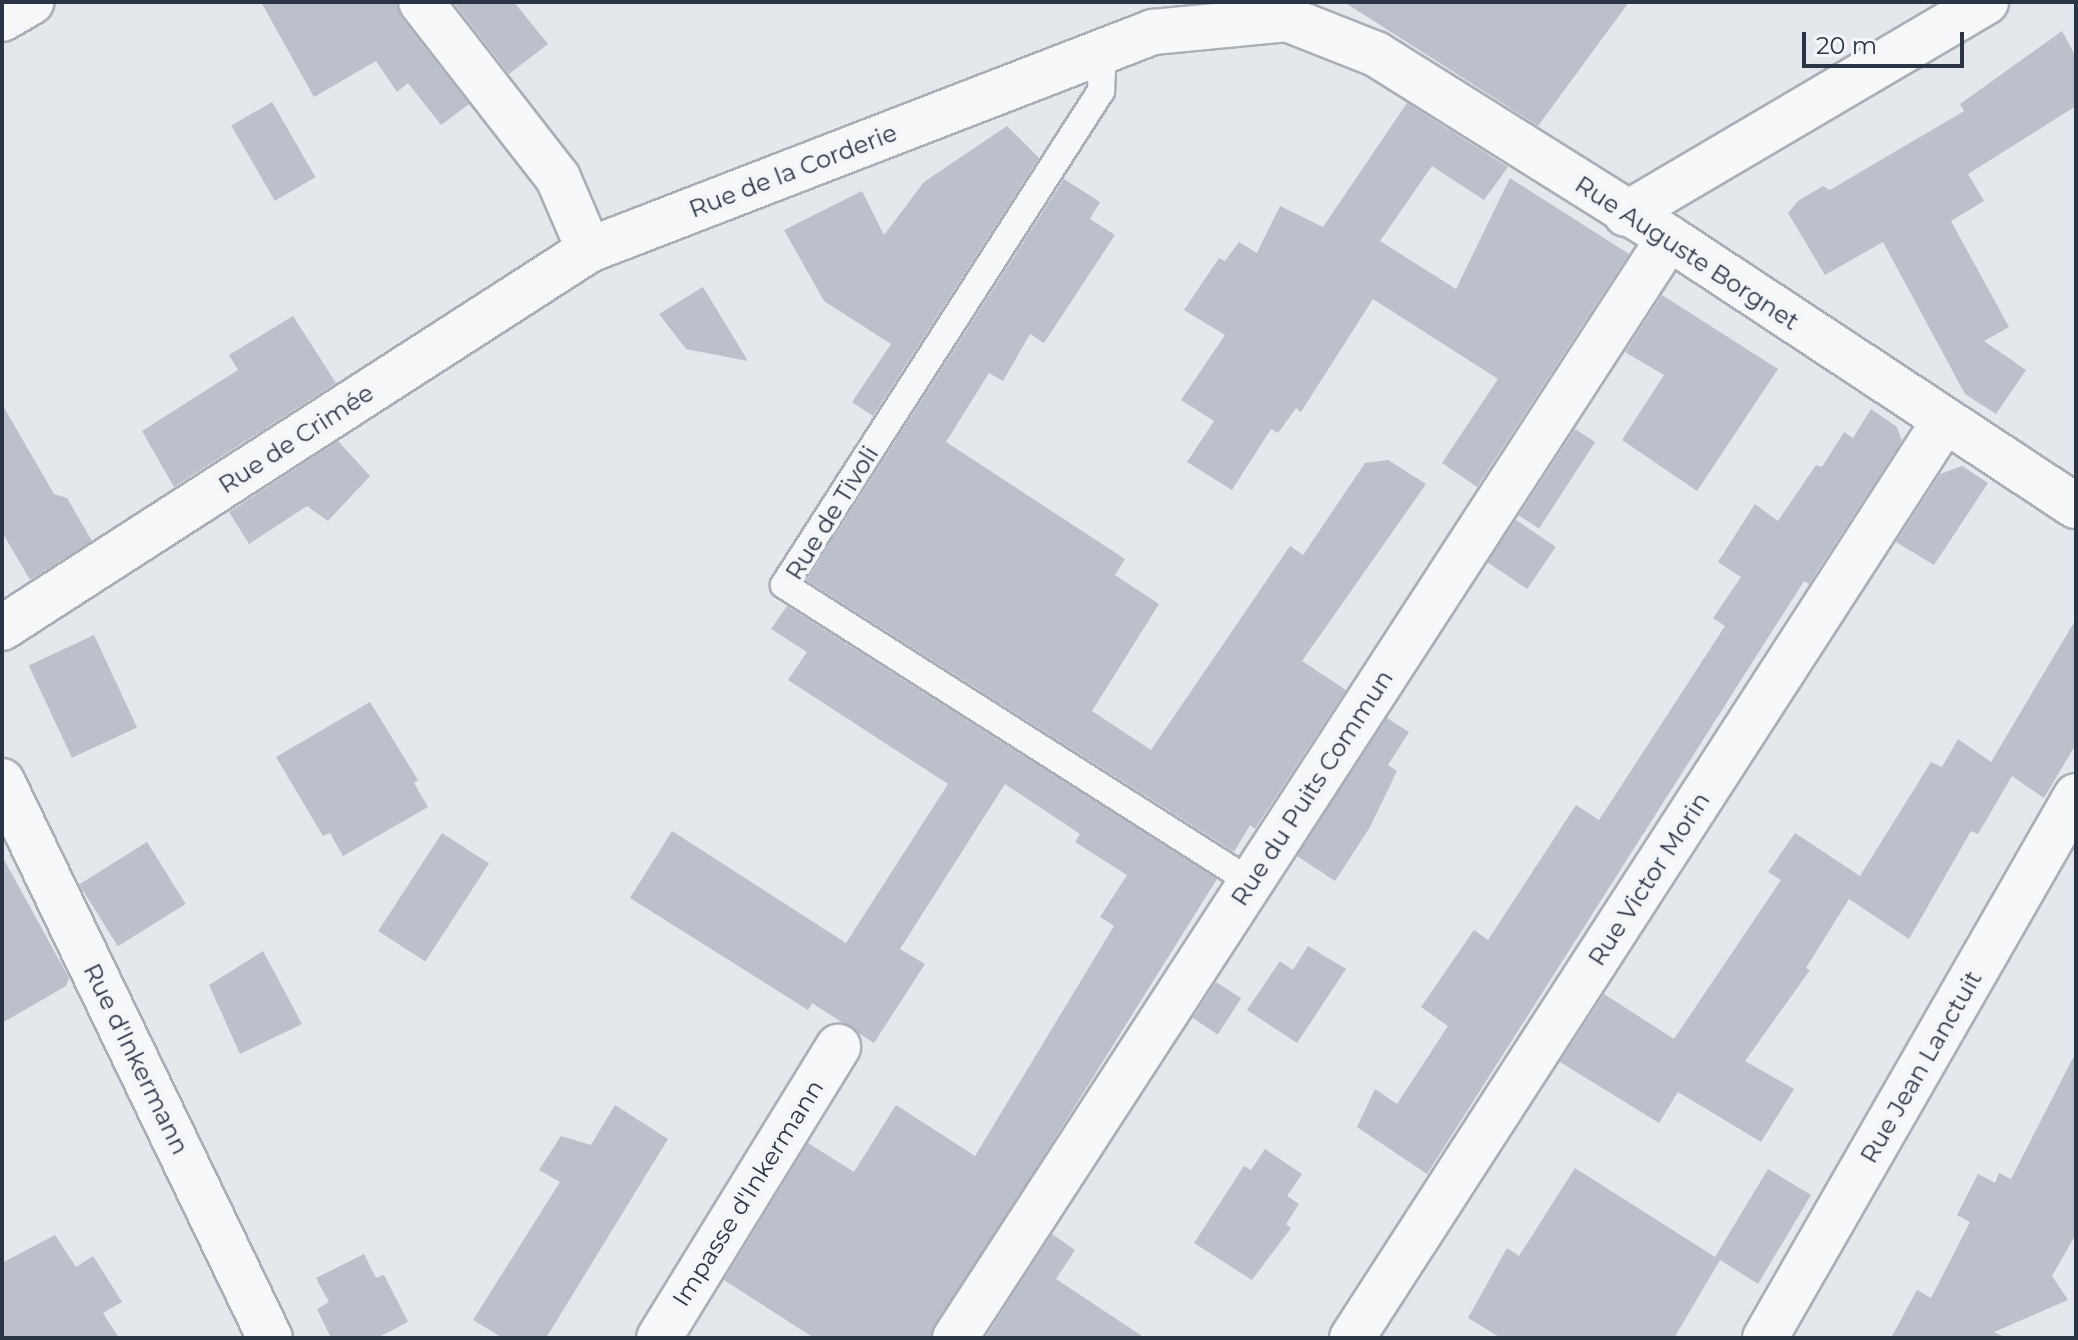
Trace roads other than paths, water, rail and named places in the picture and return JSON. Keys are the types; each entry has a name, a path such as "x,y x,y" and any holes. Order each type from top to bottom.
{"street":[{"path":"2,19 32,2"},
{"path":"421,2 558,178 589,250"},
{"path":"1626,214 1986,2"},
{"name":"Rue de la Corderie","path":"589,250 1153,32 1293,11"},
{"name":"Rue Auguste Borgnet","path":"1293,11 1376,54 1626,214 1669,238 2076,506"},
{"name":"Rue du Puits Commun","path":"955,1338 1669,238"},
{"name":"Rue de Crimée","path":"2,628 589,250"},
{"name":"Rue Victor Morin","path":"1352,1338 1945,420"},
{"name":"Rue d'Inkermann","path":"2,781 270,1338"},
{"name":"Rue Jean Lanctuit","path":"1765,1338 2076,796"},
{"name":"Impasse d'Inkermann","path":"659,1338 838,1047"}],"lane":[{"name":"Rue de Tivoli","path":"1103,51 1101,91 784,585 1251,882"}]}
